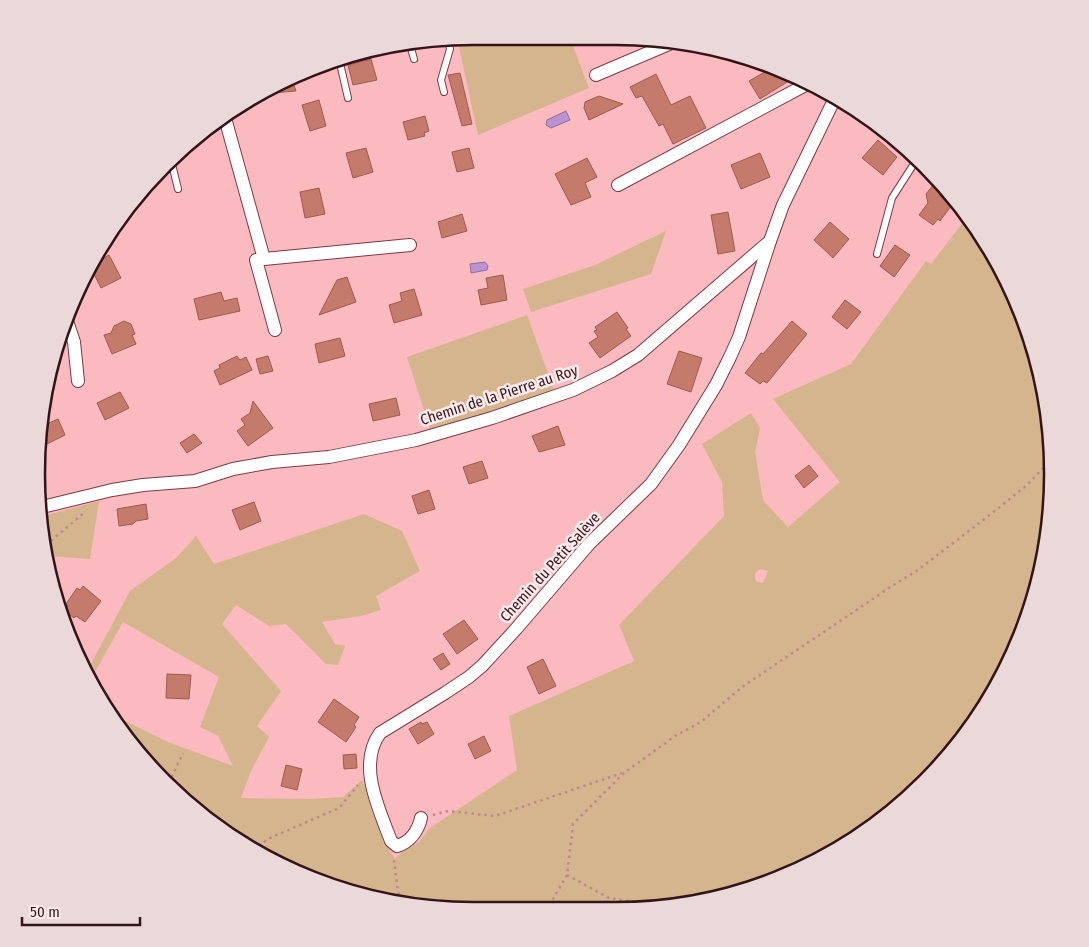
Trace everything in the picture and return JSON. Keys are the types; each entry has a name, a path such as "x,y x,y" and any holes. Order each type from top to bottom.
{"street":[{"path":"596,75 660,48"},
{"path":"618,185 801,87"},
{"name":"Chemin de la Pierre au Roy","path":"46,506 112,490 195,480 233,469 278,460 329,457 416,440 492,418 573,390 612,371 638,355 770,241 783,205 832,103"},
{"path":"227,124 264,259"},
{"name":"Chemin du Petit Salève","path":"397,846 390,841 371,786 371,754 374,741 380,733 445,693 482,666 516,630 589,544 651,484 716,385 730,357 770,241"},
{"path":"275,330 256,260 410,245"},
{"path":"70,330 74,342 78,381"},
{"path":"397,846 408,840 415,832 421,818"}],"lane":[{"path":"444,92 441,80 449,46"},
{"path":"412,50 414,59"},
{"path":"341,67 348,98"},
{"path":"877,254 892,198 913,166"},
{"path":"173,169 178,189"}],"path":[{"path":"551,902 567,875 573,824 624,773 675,736 701,722 742,687 894,584 918,570 1028,484 1043,468"},
{"path":"51,540 91,507"},
{"path":"172,777 183,753"},
{"path":"259,845 270,838 339,808 371,770"},
{"path":"421,818 448,811 495,816 624,773"},
{"path":"397,846 394,863 400,895"},
{"path":"567,875 609,898 631,901"}],"shaded area":[{"path":"573,45 589,88 478,135 459,46"},
{"path":"566,111 570,120 551,128 546,125 547,120"},
{"path":"963,223 987,259 1000,284 1021,336 1036,390 1043,445 1043,502 1036,557 1021,611 1011,637 987,688 972,712 938,756 898,796 854,830 805,858 753,879 726,887 699,894 644,901 445,901 390,894 363,887 336,879 284,858 235,830 191,796 151,756 123,720 168,742 233,766 218,736 200,727 219,677 123,622 94,673 90,665 130,591 176,558 196,536 214,564 364,514 402,531 420,571 376,596 381,610 361,616 322,622 335,644 345,646 338,665 326,664 286,624 269,626 236,605 222,624 281,691 257,726 269,737 251,771 241,798 312,799 343,797 362,780 375,820 395,859 404,850 419,842 430,828 517,770 509,716 634,661 619,625 724,516 722,482 702,444 751,413 760,428 755,452 763,500 788,527 840,482 773,399 851,364 926,261 931,264","holes":["760,569 768,571 763,583 757,582 755,579 755,573"]},
{"path":"666,231 651,274 531,312 523,289 595,265"},
{"path":"485,262 488,266 487,270 471,273 470,264"},
{"path":"527,315 554,390 503,408 430,429 407,357"},
{"path":"99,501 90,559 53,556 47,515"}],"building":[{"path":"371,59 377,80 353,85 348,65"},
{"path":"764,72 788,82 760,99 749,81"},
{"path":"460,73 472,124 462,126 448,75"},
{"path":"656,74 671,105 690,96 706,128 673,144 663,124 659,126 642,96 636,98 630,87"},
{"path":"294,85 296,91 277,93"},
{"path":"599,96 623,104 589,120 584,108 585,102"},
{"path":"319,100 326,126 310,131 302,105"},
{"path":"425,116 429,131 424,133 425,136 408,140 403,122"},
{"path":"878,140 897,157 883,175 862,158"},
{"path":"366,148 373,172 353,178 346,153"},
{"path":"469,148 474,168 457,172 452,152"},
{"path":"760,153 770,177 741,189 731,165"},
{"path":"587,158 597,177 585,183 591,197 571,205 555,174"},
{"path":"933,186 950,207 940,221 938,219 933,225 919,215 928,203 926,194"},
{"path":"319,188 325,214 305,218 300,192"},
{"path":"728,212 735,251 718,254 711,215"},
{"path":"462,214 467,231 442,238 438,222"},
{"path":"830,222 849,239 833,258 814,240"},
{"path":"895,245 910,255 894,277 880,266"},
{"path":"109,255 121,278 101,288 94,274 102,259"},
{"path":"503,275 507,300 481,305 478,290 488,288 486,278"},
{"path":"347,277 356,302 319,315 337,280"},
{"path":"414,289 422,315 394,323 389,305 402,301 400,293"},
{"path":"221,292 224,301 237,298 240,311 199,320 194,299"},
{"path":"845,300 861,312 847,329 832,317"},
{"path":"617,312 631,336 600,358 589,343 598,337 594,331 597,330 595,327"},
{"path":"124,321 131,324 135,334 132,335 136,344 112,354 104,335 111,333 114,326"},
{"path":"792,321 807,334 767,383 763,381 760,384 745,373 761,353 763,354"},
{"path":"340,338 345,356 319,363 315,344"},
{"path":"679,351 702,358 691,392 667,384"},
{"path":"237,356 240,360 246,357 252,370 220,385 214,371 220,368 219,365"},
{"path":"268,356 273,371 260,374 256,359"},
{"path":"120,392 129,408 105,420 97,403"},
{"path":"396,398 400,415 373,421 369,404"},
{"path":"253,401 273,428 248,446 237,431 245,425 241,419 250,413"},
{"path":"58,419 65,435 46,444 48,423"},
{"path":"558,426 565,445 539,452 532,436"},
{"path":"194,434 202,443 187,453 180,443"},
{"path":"482,461 488,478 469,484 463,467"},
{"path":"809,465 818,476 804,488 795,476"},
{"path":"429,490 435,509 418,514 412,496"},
{"path":"254,502 261,521 240,530 232,510"},
{"path":"146,504 148,519 119,526 117,509"},
{"path":"83,586 101,601 85,622 69,614 66,604 77,588 80,590"},
{"path":"464,620 478,639 457,654 443,634"},
{"path":"443,653 450,664 441,670 433,659"},
{"path":"543,659 556,686 539,694 527,667"},
{"path":"167,674 191,675 189,699 166,698"},
{"path":"334,699 359,717 354,725 356,727 346,742 318,722"},
{"path":"421,722 422,724 427,722 434,734 418,744 409,729"},
{"path":"484,736 491,751 475,759 468,744"},
{"path":"356,754 357,768 344,769 343,755"},
{"path":"286,765 302,769 297,790 281,786"}]}
